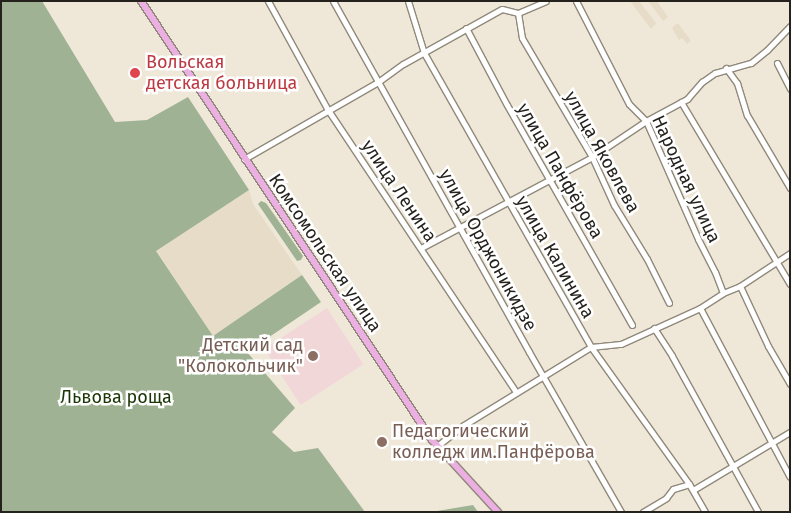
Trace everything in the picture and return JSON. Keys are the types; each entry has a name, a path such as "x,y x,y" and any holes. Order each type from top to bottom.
{"main road":[{"name":"Комсомольская улица","path":"141,1 244,159 437,446 498,512"}],"street":[{"name":"улица Ленина","path":"268,1 328,110 516,392"},
{"name":"улица Орджоникидзе","path":"333,1 622,512"},
{"name":"улица Калинина","path":"408,1 424,53 590,347 690,484 705,512"},
{"path":"244,159 378,82 466,28 502,9 518,13 546,1"},
{"name":"Народная улица","path":"576,1 629,104 646,121 723,293"},
{"name":"улица Яковлева","path":"518,13 522,38 592,157 614,205 647,259 669,304"},
{"path":"420,248 508,204 549,179 592,157 646,121 681,102 702,82 726,68 751,63 768,50 790,26"},
{"name":"улица Панфёрова","path":"466,28 632,325"},
{"path":"777,63 790,89"},
{"path":"726,68 737,83 747,115 790,188"},
{"path":"681,102 711,148 746,214 790,284"},
{"path":"437,446 464,425 590,347 621,344 700,308 723,293 740,286 790,253"},
{"path":"740,286 768,346 790,384"},
{"path":"700,308 790,477"},
{"path":"654,328 672,356 758,512"},
{"path":"692,490 770,442 790,432"},
{"path":"643,512 666,498 673,489 690,484"}],"shaded area":[{"path":"630,1 639,1 656,23 651,29"},
{"path":"648,1 657,1 668,17 663,21"},
{"path":"678,23 691,41 687,44 682,38 679,40 672,28"},
{"path":"249,190 253,204 302,275 213,336 156,250"},
{"name":"Детский сад \"Колокольчик\"","path":"327,308 363,364 301,405 264,349"}],"green space":[{"name":"Львова роща","path":"1,1 42,1 115,122 147,120 188,97 249,190 156,251 213,336 302,275 321,302 247,352 295,408 272,432 294,452 318,448 365,512 1,512"},
{"path":"261,201 266,203 303,256 301,260 297,261 258,204"},
{"path":"473,505 478,512 431,512"}],"place":[{"name":"Вольская детская больница","path":"135,73"},
{"name":"Детский сад \"Колокольчик\"","path":"313,356"},
{"name":"Педагогический колледж им.Панфёрова","path":"382,442"}]}
